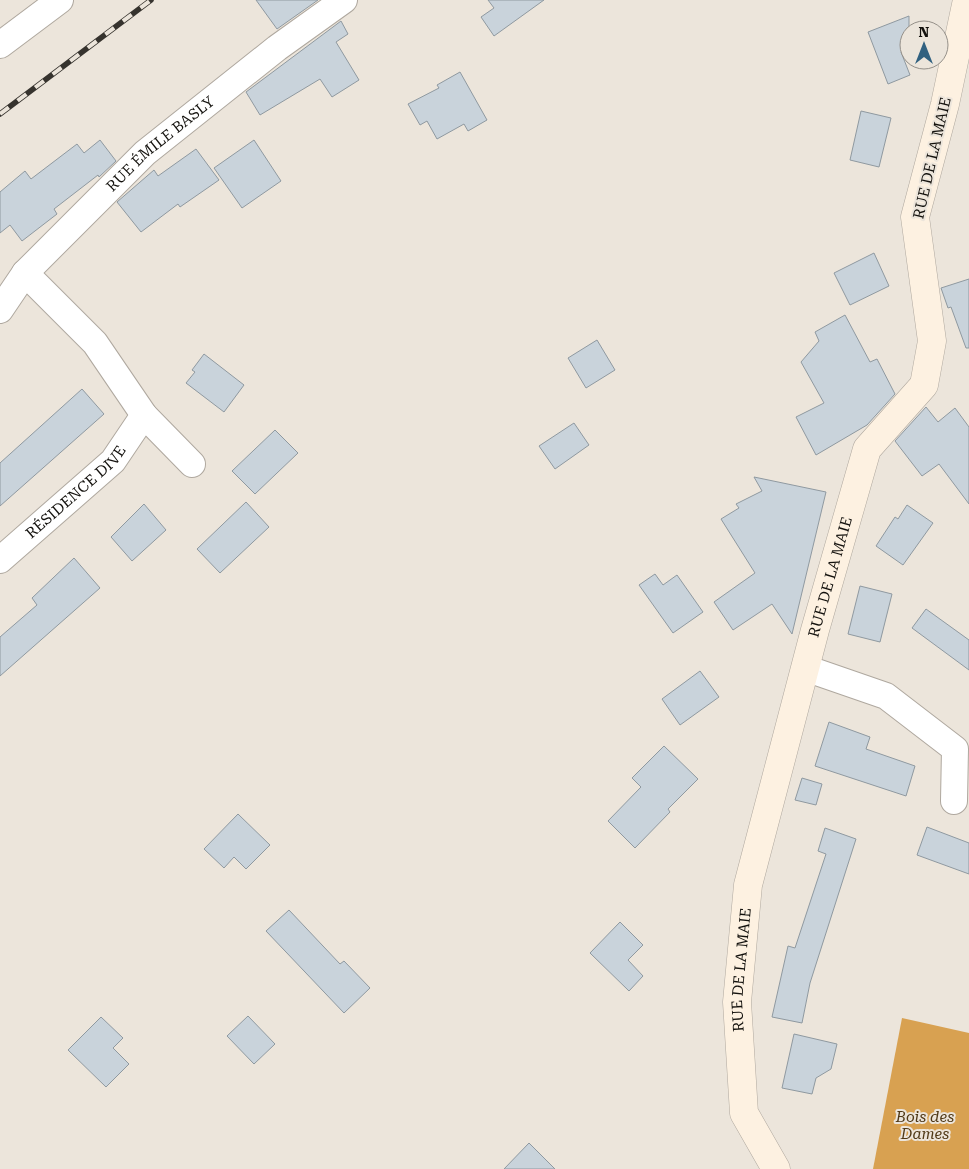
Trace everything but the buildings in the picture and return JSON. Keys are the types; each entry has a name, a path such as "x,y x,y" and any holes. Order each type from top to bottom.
{"street":[{"path":"0,45 60,0"},
{"name":"RUE ÉMILE BASLY","path":"0,310 24,273 145,153 277,48 344,0"},
{"name":"RUE DE LA MAIE","path":"776,1169 744,1113 737,1002 748,886 804,668 867,449 924,385 932,341 915,217 945,104 967,0"},
{"path":"24,273 95,344 144,415 192,464"},
{"name":"RÉSIDENCE DIVE","path":"0,560 113,461 144,415"},
{"path":"804,668 886,696 955,749 954,801"}],"green space":[{"name":"Bois des Dames","path":"902,1018 969,1033 969,1169 873,1169"}],"railway":[{"path":"0,114 151,0"}]}
